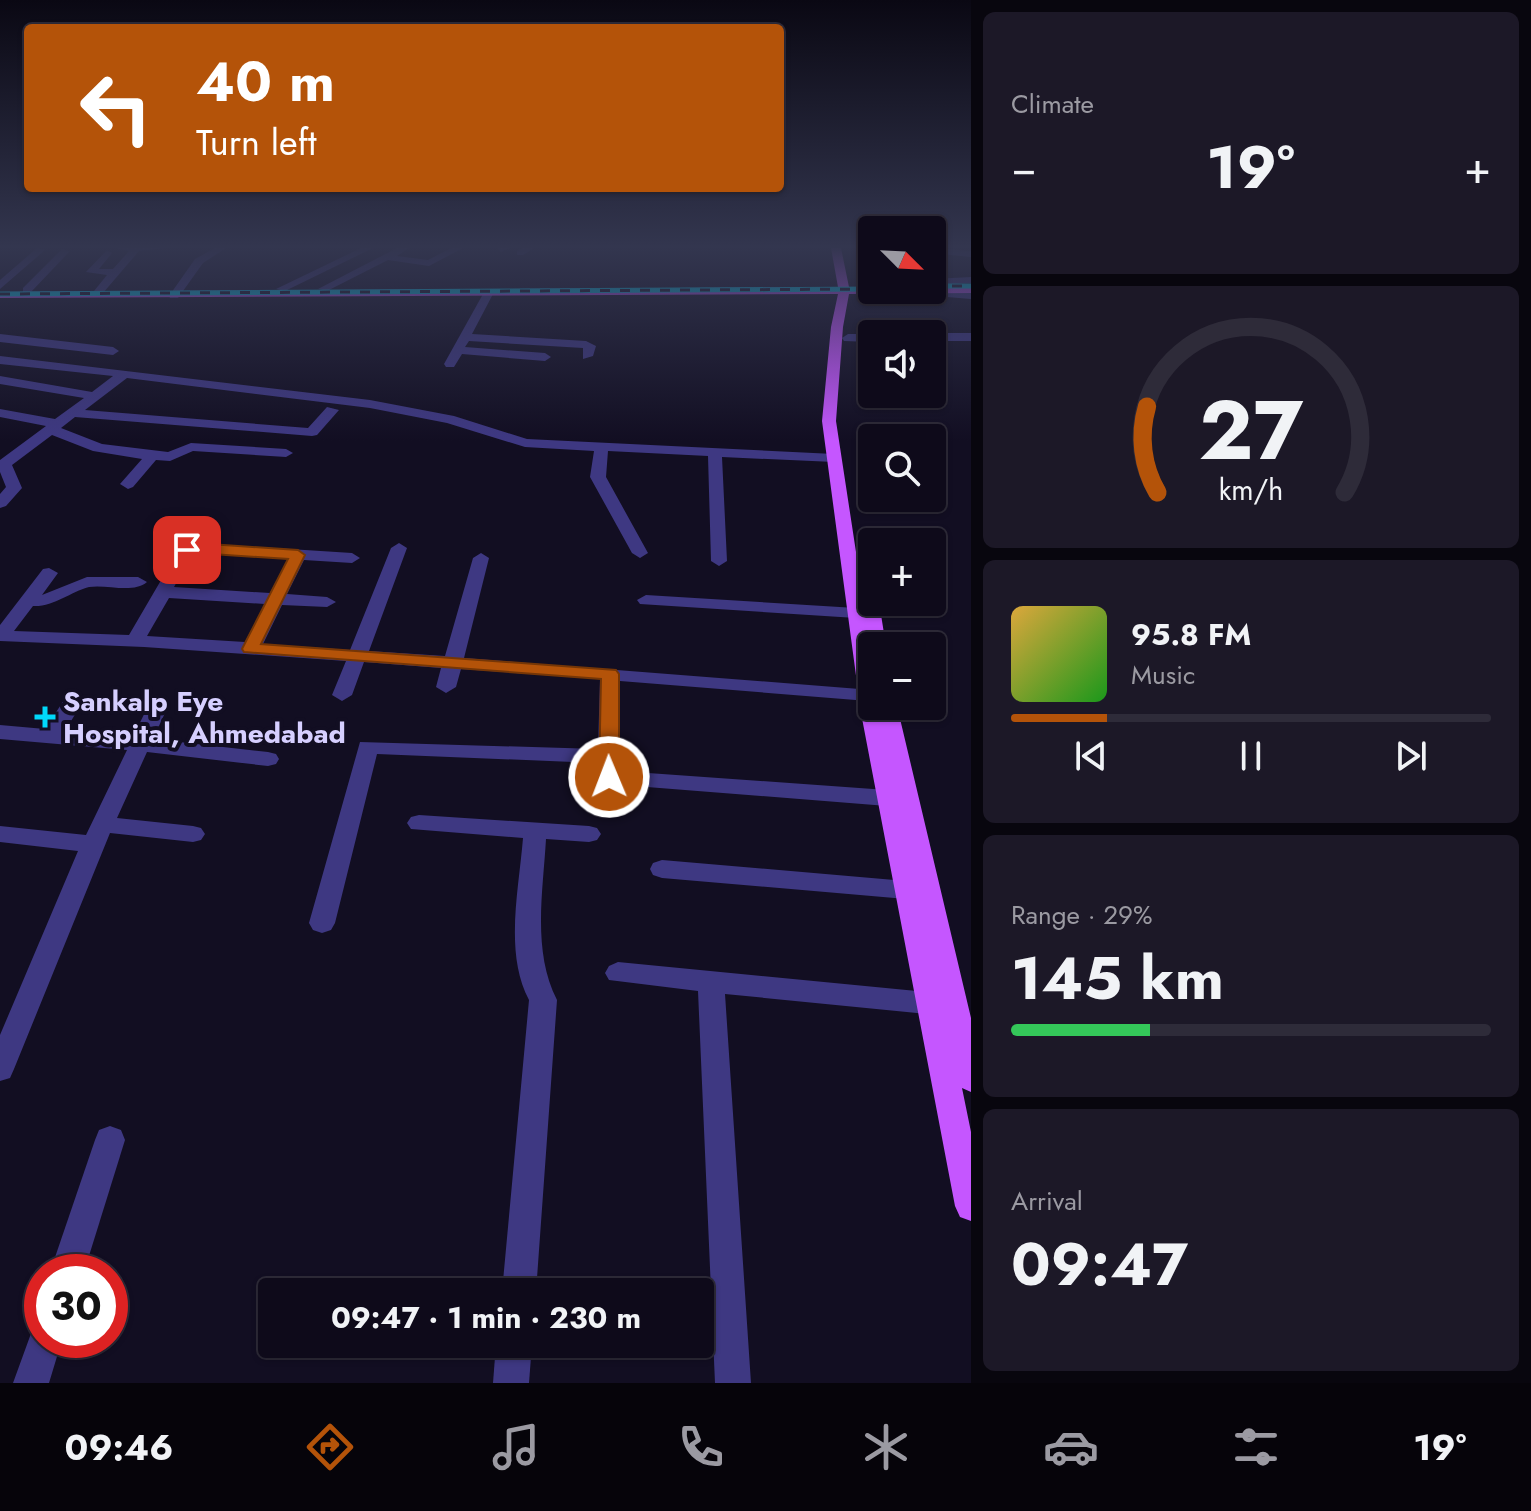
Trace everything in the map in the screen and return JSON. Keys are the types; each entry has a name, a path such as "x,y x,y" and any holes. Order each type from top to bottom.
{"main road":[{"path":"841,313 837,327 829,421 861,632"},
{"path":"848,313 841,419 875,632"},
{"path":"880,720 887,798 971,1206"},
{"path":"884,720 962,986 971,1079"}],"street":[{"path":"450,364 478,313"},
{"path":"465,337 586,345 590,346 587,356"},
{"path":"946,337 971,337"},
{"path":"0,338 113,351"},
{"path":"848,338 858,338"},
{"path":"458,350 545,357"},
{"path":"0,360 259,388 417,411 486,427 525,443 834,458"},
{"path":"0,503 14,488 2,464 123,375"},
{"path":"0,380 95,396"},
{"path":"72,413 312,432 332,410"},
{"path":"0,413 55,427 109,450 174,456 189,447 286,453"},
{"path":"0,447 21,451"},
{"path":"601,448 598,477 640,553"},
{"path":"715,453 719,561"},
{"path":"128,484 153,455"},
{"path":"135,641 183,555 195,548 352,558"},
{"path":"342,695 399,548"},
{"path":"251,649 298,555"},
{"path":"446,687 481,558"},
{"path":"0,636 49,573"},
{"path":"29,600 42,601 87,582 138,582"},
{"path":"162,592 327,602"},
{"path":"646,600 856,613"},
{"path":"0,636 356,655 610,674 858,698"},
{"path":"610,674 609,777 887,798"},
{"path":"51,736 75,698"},
{"path":"0,1069 98,834 160,702"},
{"path":"0,732 268,759"},
{"path":"322,923 368,747 608,756"},
{"path":"419,823 589,834"},
{"path":"520,1278 543,1000 533,988 529,942 535,831"},
{"path":"0,834 193,834"},
{"path":"662,869 906,890"},
{"path":"618,973 927,1003"},
{"path":"711,982 733,1383"},
{"path":"73,1254 110,1140"},
{"path":"31,1383 39,1358"},
{"path":"511,1383 513,1358"}],"place":[{"name":"Sankalp Eye Hospital, Ahmedabad","path":"45,717"}],"route":[{"path":"187,550 298,555 251,649 610,674 609,777"}]}
